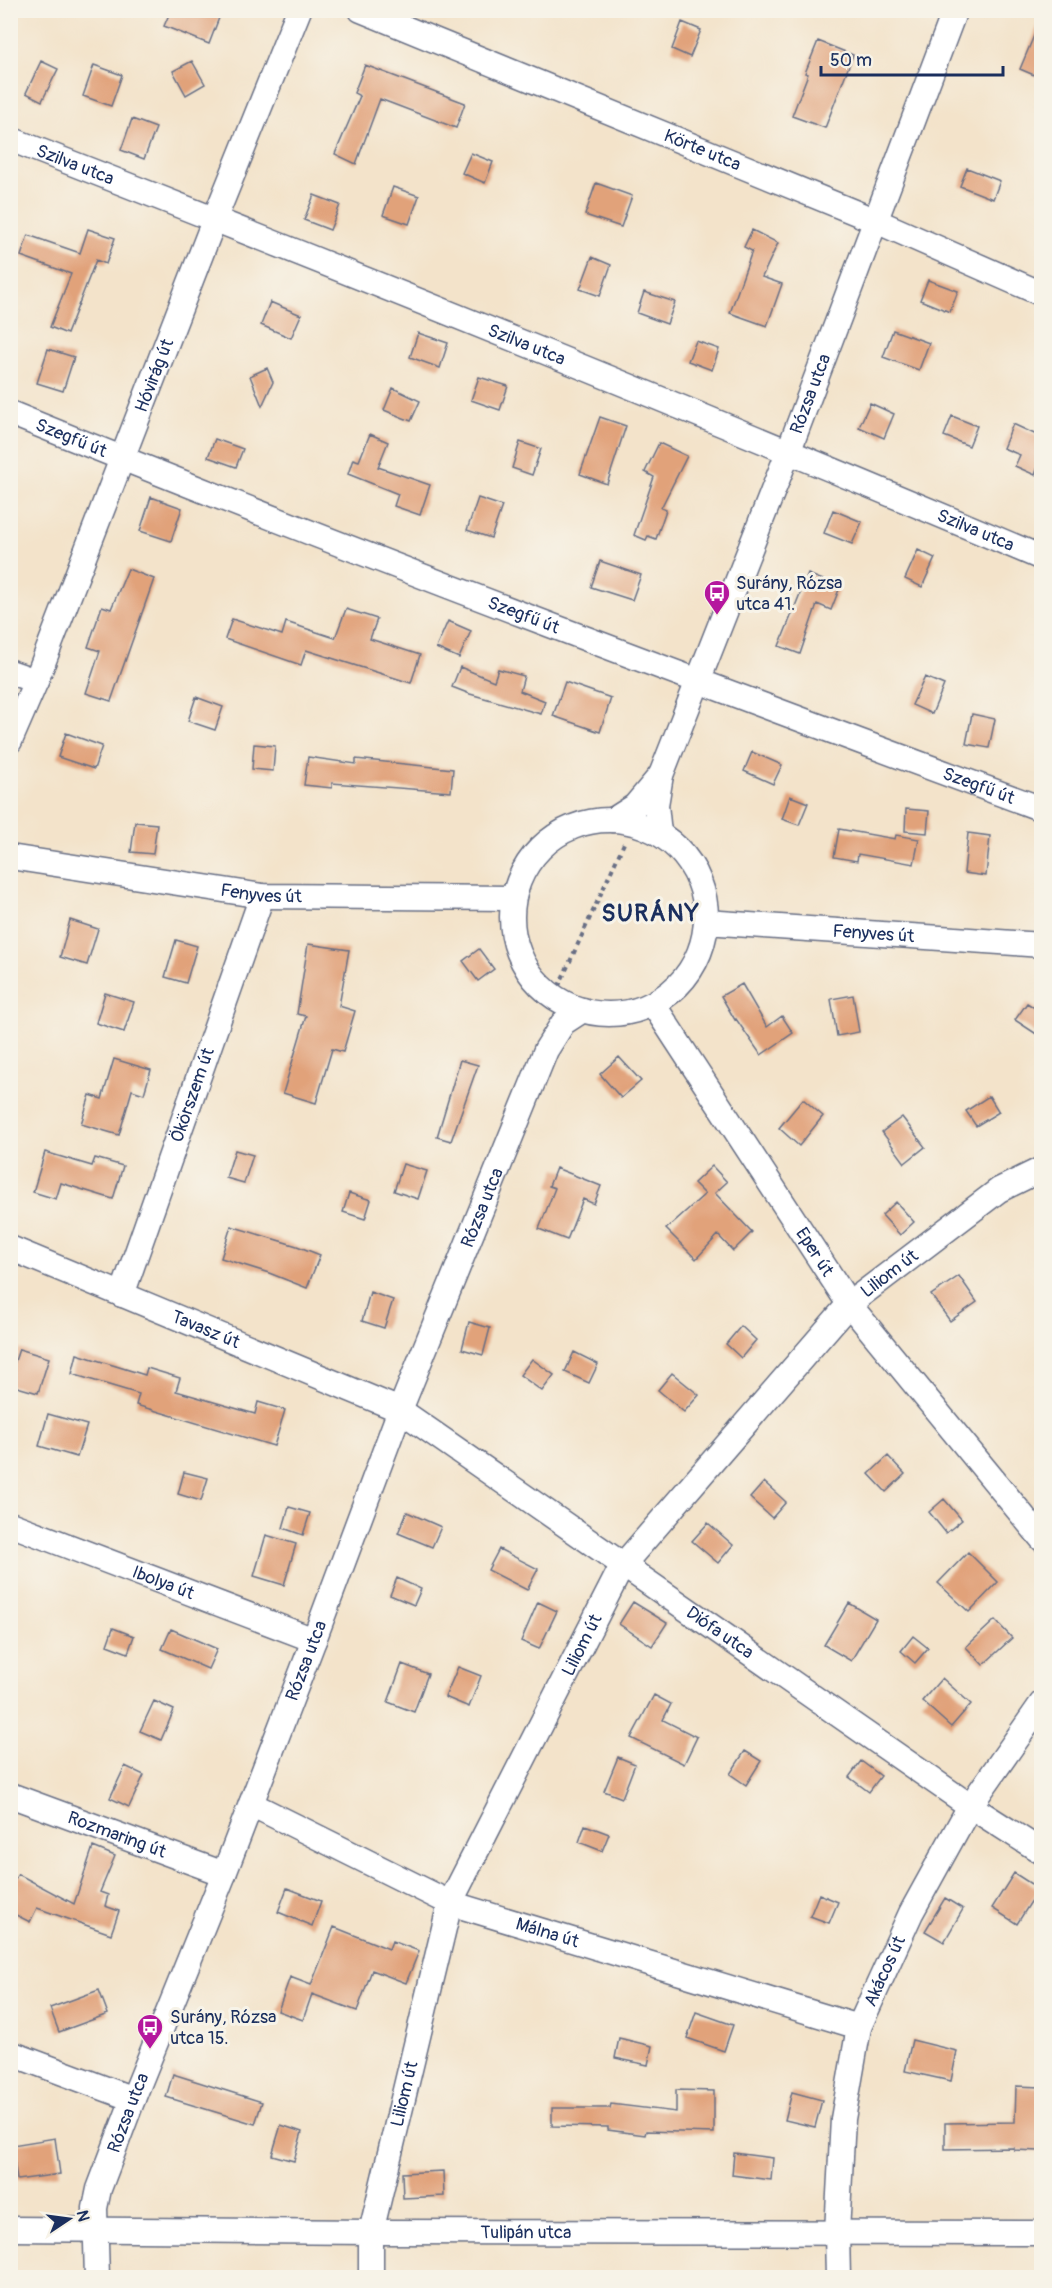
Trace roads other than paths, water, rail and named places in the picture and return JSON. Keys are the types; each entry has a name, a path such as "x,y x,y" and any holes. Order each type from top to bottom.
{"street":[{"name":"Hóvirág út","path":"10,741 36,681 215,219 299,10"},
{"name":"Körte utca","path":"361,10 876,221 1041,294"},
{"name":"Rózsa utca","path":"661,775 789,450 955,10"},
{"name":"Szilva utca","path":"10,139 789,450 1041,558"},
{"name":"Szegfű út","path":"10,413 698,682 1041,809"},
{"path":"10,672 36,681"},
{"path":"624,821 661,775"},
{"path":"659,833 656,805 661,775"},
{"path":"546,998 599,1014 616,1014 635,1011 653,1004 670,993 684,979 700,951 706,922 702,888 686,857 659,833 624,821 594,820 576,825 546,843 532,857 522,873 513,898 513,931 519,954 546,998 546,1050"},
{"name":"Fenyves út","path":"10,857 262,896 513,898"},
{"name":"Ökörszem út","path":"122,1295 262,896"},
{"name":"Fenyves út","path":"706,922 1041,945"},
{"name":"Eper út","path":"653,1004 849,1304 1041,1539"},
{"path":"546,1050 563,1023 583,1010"},
{"name":"Rózsa utca","path":"97,2277 95,2208 99,2189 224,1874 400,1410 546,1050"},
{"name":"Liliom út","path":"371,2277 371,2232 450,1903 622,1566 849,1304 999,1190 1041,1169"},
{"name":"Tavasz út","path":"10,1248 400,1410"},
{"name":"Diófa utca","path":"400,1410 970,1806 1041,1852"},
{"name":"Ibolya út","path":"10,1524 314,1640"},
{"name":"Akácos út","path":"838,2277 837,2232 843,2119 859,2027 911,1913 970,1806 1041,1703"},
{"name":"Rozmaring út","path":"10,1795 224,1874"},
{"name":"Málna út","path":"251,1804 450,1903 859,2027"},
{"path":"10,2053 133,2099"},
{"name":"Tulipán utca","path":"10,2229 1041,2233"}],"place":[{"name":"Surány, Rózsa utca 41.","path":"717,616"},
{"name":"Surány, Rózsa utca 15.","path":"150,2050"}],"district":[{"name":"SURÁNY","path":"651,913"}]}
